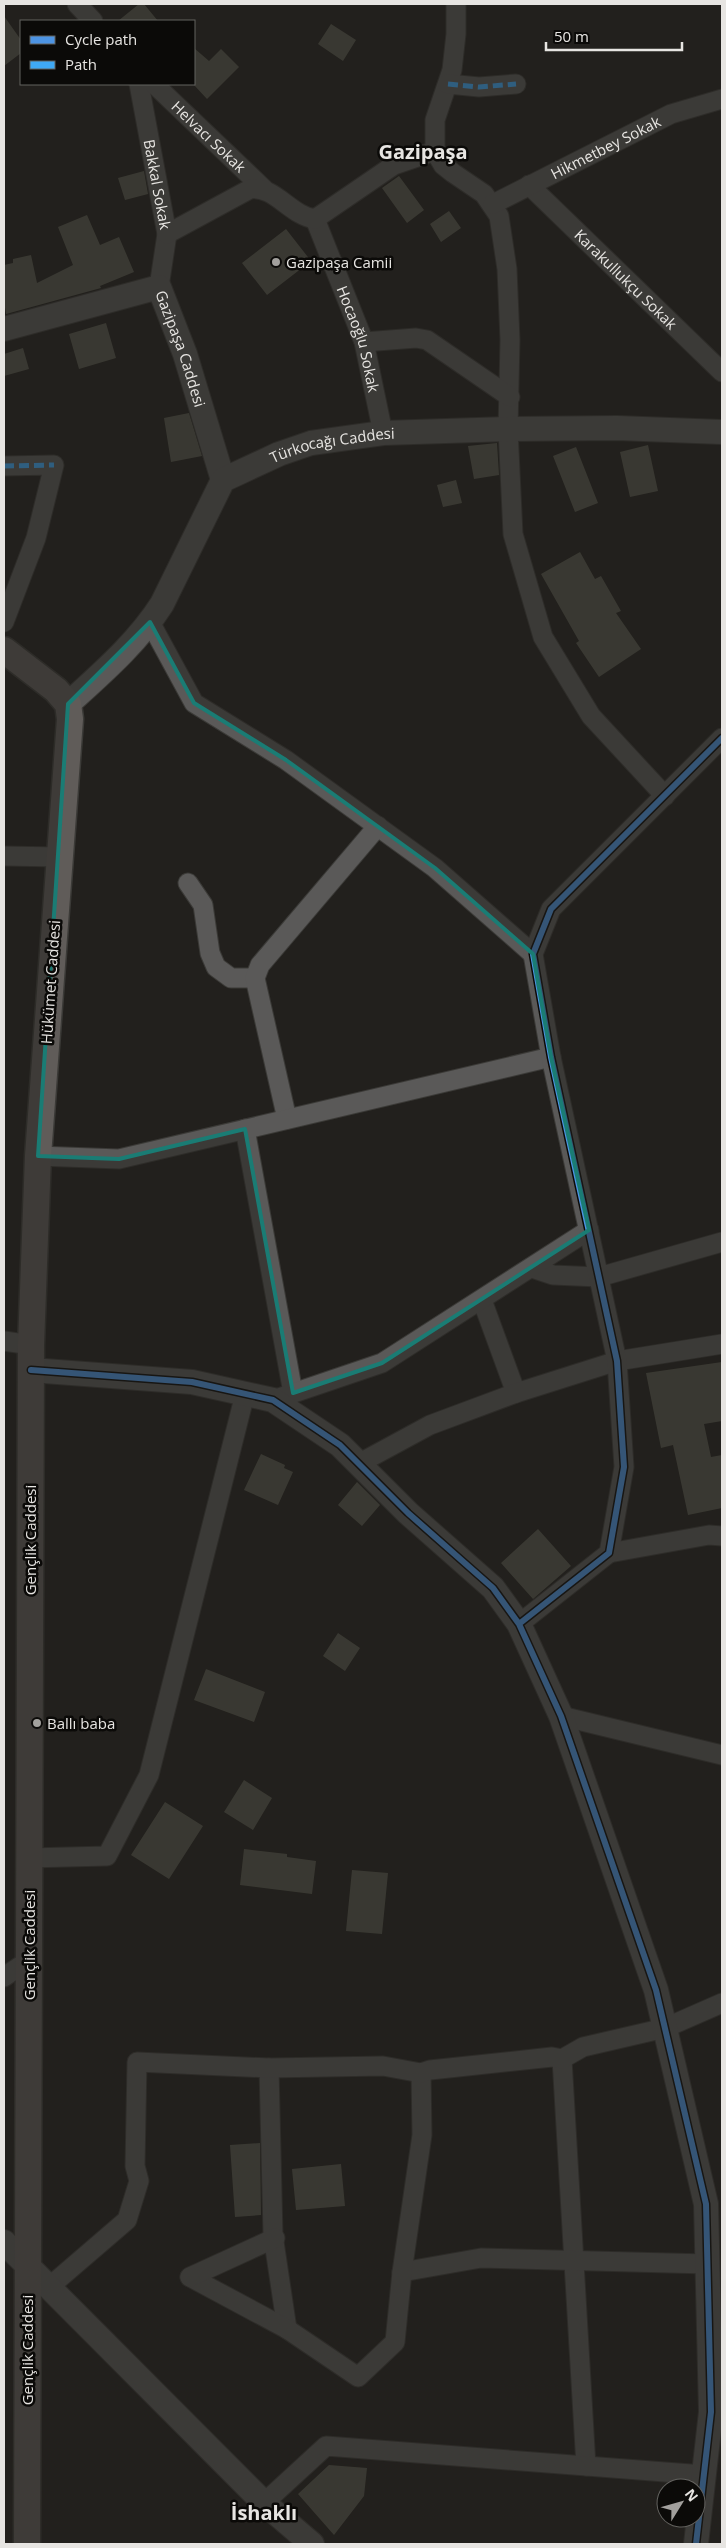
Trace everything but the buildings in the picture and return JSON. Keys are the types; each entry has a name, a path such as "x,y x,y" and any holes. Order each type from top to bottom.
{"main road":[{"path":"4,650 56,690 68,704"},
{"name":"Hükümet Caddesi","path":"31,1357 38,1156 70,719 68,704"},
{"name":"Gençlik Caddesi","path":"27,2544 31,1357"}],"street":[{"path":"77,4 92,20"},
{"path":"456,4 456,34 448,84 435,120 435,151 444,165 484,194 500,216 507,269 510,340 508,429 512,534 543,638 591,716 665,796"},
{"path":"448,84 479,87 516,84"},
{"name":"Bakkal Sokak","path":"138,85 167,234 159,286"},
{"name":"Helvacı Sokak","path":"155,85 264,189 297,214 315,219"},
{"name":"Hikmetbey Sokak","path":"493,204 671,114 722,99"},
{"path":"315,219 394,165 435,151"},
{"name":"Karakullukçu Sokak","path":"529,185 722,372"},
{"path":"167,234 250,189 264,189"},
{"name":"Hocaoğlu Sokak","path":"315,219 364,342 383,433"},
{"name":"Gazipaşa Caddesi","path":"4,329 159,286 185,354 223,480"},
{"path":"364,342 416,338 427,340 510,397"},
{"name":"Türkocağı Caddesi","path":"223,480 278,454 311,443 383,433 617,428 722,432"},
{"path":"4,466 54,465 36,538 4,622"},
{"path":"68,704 116,659 150,622 162,604 223,480"},
{"path":"150,622 194,703 286,760 435,868 533,954"},
{"path":"609,1553 624,1467 617,1361 551,1056 533,954 551,909 722,738"},
{"path":"287,1119 255,978 260,965 378,826"},
{"path":"4,856 60,858"},
{"path":"188,883 203,905 210,953 216,968 231,978 255,978"},
{"path":"38,1156 120,1159 551,1056"},
{"path":"245,1129 283,1397 340,1445 408,1513 493,1588 519,1624 561,1716 656,1990 714,2206 707,2264 711,2412 696,2544"},
{"path":"4,1342 31,1357 192,1382 245,1394 283,1397 382,1363 589,1230"},
{"path":"532,1268 553,1275 599,1277 722,1242"},
{"path":"482,1300 516,1393"},
{"path":"358,1464 430,1425 516,1393 617,1361 722,1344"},
{"path":"29,1858 107,1856 148,1775 245,1394"},
{"path":"519,1624 609,1553 709,1535 722,1536"},
{"path":"561,1716 722,1754"},
{"path":"4,1977 29,1960"},
{"path":"48,2288 127,2220 139,2181 135,2166 137,2062 269,2068 383,2066 421,2073 430,2070 552,2057 562,2059 583,2047 665,2028 722,2003"},
{"path":"562,2059 586,2466"},
{"path":"269,2068 272,2218 287,2329"},
{"path":"275,2238 190,2277 287,2329 358,2377 395,2342 402,2272 422,2135 421,2073"},
{"path":"4,2242 264,2503 312,2544"},
{"path":"402,2272 481,2258 707,2264"},
{"path":"264,2503 326,2446 704,2475"}],"highlighted area":[{"path":"150,622 194,703 286,760 435,868 533,954 551,1057 589,1230 382,1363 293,1393 245,1129 119,1159 38,1156 68,704"}],"marked path":[{"path":"448,84 479,87 516,84"},
{"path":"4,466 54,465"}],"cycle path":[{"path":"519,1624 609,1553 624,1467 617,1361 551,1057 533,954 551,909 722,738"},
{"path":"31,1370 192,1382 273,1400 340,1445 408,1513 493,1588 519,1624 561,1716 656,1990 706,2204 711,2412 696,2544"}],"place":[{"name":"Gazipaşa Camii","path":"276,262"},
{"name":"Ballı baba","path":"37,1723"}],"district":[{"name":"Gazipaşa","path":"423,151"},
{"name":"İshaklı","path":"264,2512"}]}
